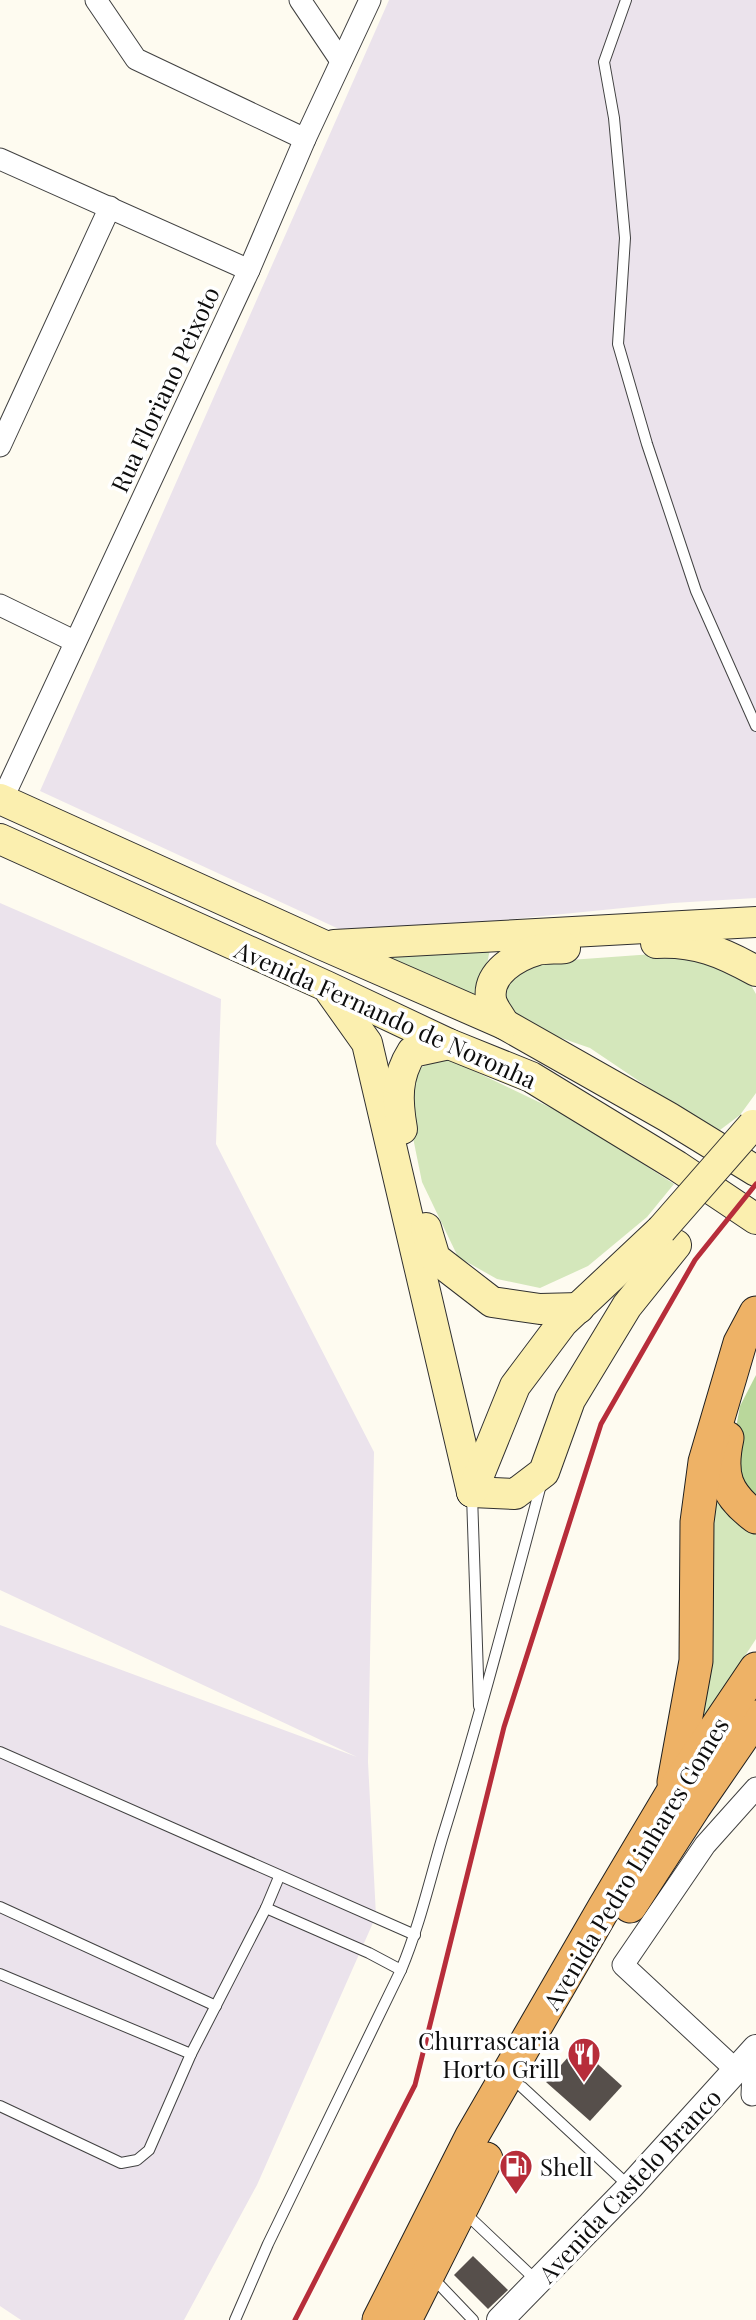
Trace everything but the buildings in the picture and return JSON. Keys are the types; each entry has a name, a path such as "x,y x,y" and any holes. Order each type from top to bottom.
{"highway":[{"path":"673,1792 696,1661 697,1522 705,1462 740,1343 756,1313"},
{"path":"756,1351 732,1410 722,1464 733,1496 756,1517"},
{"name":"Avenida Pedro Linhares Gomes","path":"379,2320 472,2136 673,1792 756,1669"},
{"name":"Avenida Pedro Linhares Gomes","path":"405,2320 523,2087 628,1909 756,1717"}],"main road":[{"name":"Avenida Fernando de Noronha","path":"1,799 504,1024 668,1116 756,1171"},
{"name":"Avenida Fernando de Noronha","path":"0,839 449,1044 531,1077 677,1166 756,1219"},
{"path":"324,945 756,922"},
{"path":"504,1024 491,1001 491,989 497,975 510,962 538,950 681,942 724,953 756,971"},
{"path":"326,986 367,1043 472,1492"},
{"path":"449,1044 412,1052 402,1066 397,1102 412,1182 435,1258 492,1303 561,1313 576,1335 581,1355 570,1400 544,1472 514,1494 472,1492"},
{"path":"570,1400 668,1237 755,1130"},
{"path":"472,1492 514,1386 561,1313 668,1237"}],"street":[{"path":"96,0 136,59 305,139"},
{"path":"300,0 341,61"},
{"name":"Rua Floriano Peixoto","path":"1,799 249,270 305,139 370,0"},
{"path":"0,159 249,270"},
{"path":"0,446 110,206"},
{"path":"0,605 74,641"},
{"path":"754,2096 743,2063 623,1965 705,1845 756,1788"},
{"path":"743,2063 754,2096"},
{"name":"Avenida Castelo Branco","path":"500,2320 631,2187 743,2063"}],"lane":[{"path":"626,0 604,62 614,118 625,239 618,344 647,444 696,591 756,726"},
{"path":"235,2320 268,2244 401,1970 415,1935 479,1719 544,1472"},
{"path":"472,1492 479,1719"},
{"path":"0,1752 415,1935"},
{"path":"0,2106 121,2163 137,2160 149,2150 191,2054 266,1908 279,1877"},
{"path":"0,1907 216,2006"},
{"path":"266,1908 401,1970"},
{"path":"0,1974 191,2054"},
{"path":"523,2087 631,2187"},
{"path":"461,2209 538,2282"},
{"path":"428,2273 473,2320"}],"shaded area":[{"path":"389,0 756,0 756,898 673,903 352,935 40,791"},
{"path":"0,903 221,999 216,1144 374,1452 368,1762 376,1916 257,2185 184,2320 21,2320 0,2306 0,1625 357,1757 0,1590"}],"green space":[{"path":"490,949 478,1011 364,955"},
{"path":"681,952 717,960 752,987 756,994 756,1093 740,1115 716,1133 590,1048 515,1022 501,991 512,971 542,962"},
{"path":"445,1057 570,1117 674,1184 647,1217 588,1266 540,1288 497,1279 458,1257 422,1182 409,1118 410,1083 422,1067"},
{"path":"756,1375 756,1509 730,1461 740,1406"},
{"path":"708,1480 756,1525 756,1639 692,1732"}],"railway":[{"path":"295,2320 415,2085 504,1727 601,1424 695,1260 756,1184"}],"place":[{"name":"Churrascaria Horto Grill","path":"584,2084"},
{"name":"Shell","path":"516,2196"}]}
